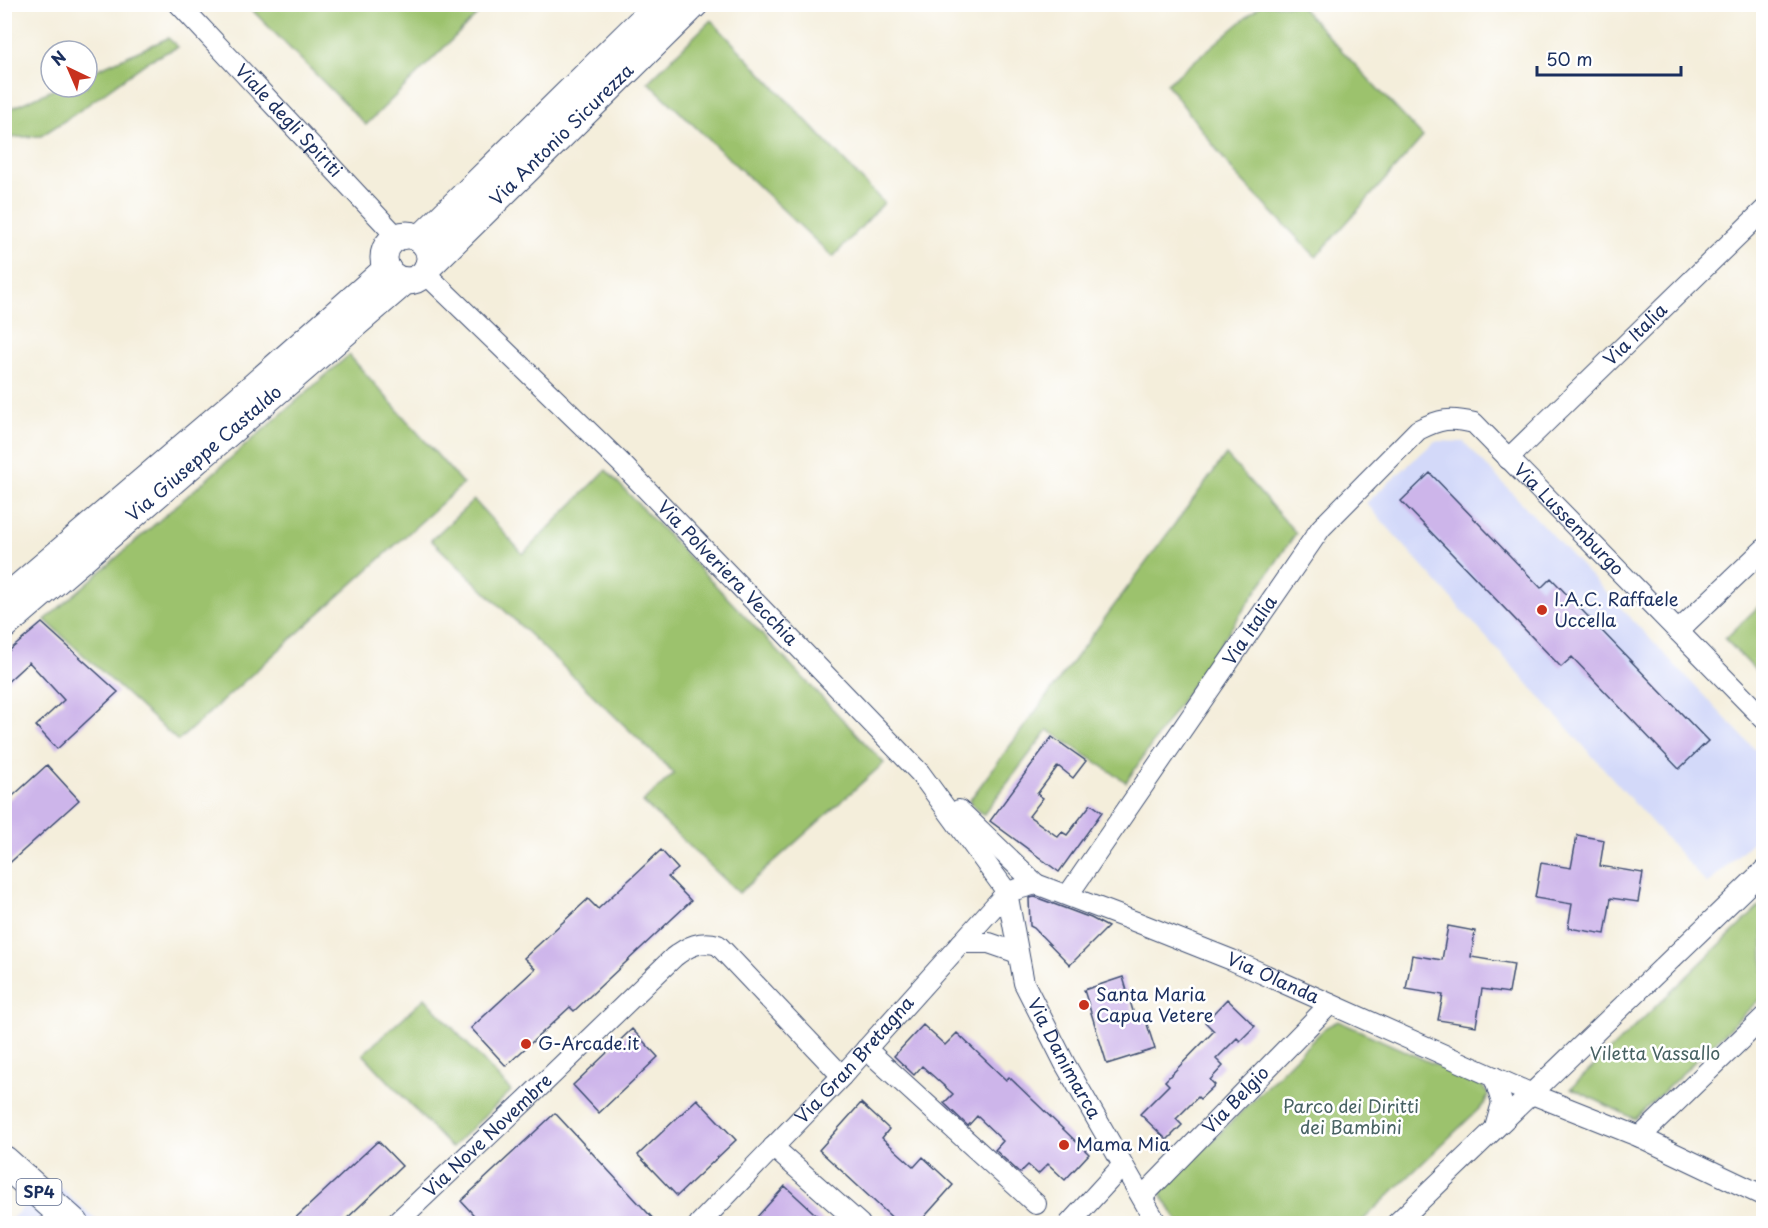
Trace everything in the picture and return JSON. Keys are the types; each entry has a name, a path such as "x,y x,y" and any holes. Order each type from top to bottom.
{"main road":[{"name":"SP4","path":"4,1161 58,1218"}],"street":[{"name":"Viale degli Spiriti","path":"179,4 409,238"},
{"name":"Via Antonio Sicurezza","path":"659,4 409,238 391,242 384,255 411,273 695,4"},
{"name":"Via Italia","path":"1508,459 1764,210"},
{"path":"409,238 429,252 411,273"},
{"name":"Via Giuseppe Castaldo","path":"4,600 235,403 411,273"},
{"name":"Via Giuseppe Castaldo","path":"4,626 411,273"},
{"name":"Via Polveriera Vecchia","path":"411,273 620,462 920,773 1007,892"},
{"name":"Via Italia","path":"1068,896 1321,528 1418,430 1436,421 1455,418 1474,423"},
{"name":"Via Lussemburgo","path":"1474,423 1764,719"},
{"path":"1678,631 1764,549"},
{"path":"920,773 1036,885"},
{"path":"1396,1224 1764,870"},
{"path":"1007,892 1036,885"},
{"name":"Via Olanda","path":"1036,885 1232,960 1532,1094 1640,1137 1764,1196"},
{"name":"Via Gran Bretagna","path":"699,1224 842,1076 1007,892"},
{"name":"Via Danimarca","path":"1007,892 1024,983 1065,1064 1157,1224"},
{"name":"Via Nove Novembre","path":"395,1224 536,1092 674,957 694,945 708,942 718,945 842,1076"},
{"path":"961,943 989,943 1018,952"},
{"name":"Via Belgio","path":"1142,1197 1330,1004"},
{"path":"1640,1137 1764,1017"},
{"path":"866,1049 1036,1203"},
{"path":"1494,1077 1502,1103 1495,1128"},
{"path":"773,1147 860,1224"},
{"path":"1069,1224 1123,1165"}],"shaded area":[{"name":"I.A.C. Raffaele Uccella","path":"1435,441 1464,442 1763,758 1763,832 1707,884 1366,503"},
{"path":"52,1180 100,1223 6,1224"}],"green space":[{"path":"247,5 487,5 366,125"},
{"path":"1261,5 1299,5 1423,137 1316,257 1236,175 1167,84"},
{"path":"711,20 884,203 833,257 648,82"},
{"path":"168,38 178,47 150,60 99,97 99,69"},
{"path":"39,96 39,99 96,99 41,136 5,138 5,101 12,108"},
{"path":"349,355 463,484 178,741 45,620"},
{"path":"1226,455 1296,533 1126,782 1048,730 983,815 969,801"},
{"path":"606,470 884,763 739,893 643,802 674,773 431,540 474,500 523,554"},
{"path":"1763,602 1763,678 1725,639"},
{"name":"Viletta Vassallo","path":"1763,903 1763,996 1635,1119 1571,1088"},
{"path":"425,998 511,1091 451,1148 363,1054"},
{"name":"Parco dei Diritti dei Bambini","path":"1338,1021 1481,1085 1488,1094 1485,1103 1360,1223 1179,1223 1160,1193 1326,1027"}],"building":[{"path":"1430,473 1541,588 1551,578 1708,741 1679,769 1572,657 1561,667 1401,501"},
{"path":"42,623 118,692 57,749 36,726 64,700 29,662 4,685 4,655"},
{"path":"1052,737 1086,761 1073,778 1058,766 1037,794 1043,798 1029,816 1058,837 1062,832 1067,835 1091,804 1102,812 1059,872 990,821"},
{"path":"47,765 79,800 4,868 4,804"},
{"path":"1577,835 1604,840 1600,866 1643,873 1638,902 1611,898 1605,934 1568,928 1572,904 1535,898 1541,863 1571,868"},
{"path":"661,850 678,869 668,877 691,901 574,1011 570,1007 506,1066 471,1028 535,969 524,958 588,899 598,909"},
{"path":"1035,897 1091,918 1108,927 1070,965 1030,926 1029,898"},
{"path":"1448,926 1475,931 1471,957 1514,964 1509,993 1482,989 1476,1026 1438,1020 1443,995 1406,989 1412,955 1442,960"},
{"path":"1123,977 1135,1018 1144,1015 1155,1049 1107,1064 1084,990"},
{"path":"1227,999 1255,1026 1240,1041 1237,1038 1216,1059 1223,1066 1210,1080 1215,1085 1200,1099 1198,1097 1176,1119 1182,1125 1167,1140 1140,1114 1169,1085 1165,1081 1214,1031 1205,1022"},
{"path":"923,1025 945,1045 957,1033 1006,1080 1009,1077 1089,1154 1065,1180 1048,1164 1038,1174 1028,1165 1020,1173 995,1150 1003,1141 977,1116 968,1126 944,1103 953,1094 922,1066 914,1075 894,1056"},
{"path":"632,1029 658,1057 599,1113 573,1085"},
{"path":"697,1099 736,1140 677,1196 638,1155"},
{"path":"861,1103 889,1129 882,1138 914,1167 923,1157 953,1185 918,1224 899,1224 819,1150"},
{"path":"555,1113 658,1224 482,1224 461,1201"},
{"path":"378,1141 402,1166 341,1224 289,1224"},
{"path":"785,1186 826,1224 764,1224 757,1217"}],"place":[{"name":"I.A.C. Raffaele Uccella","path":"1542,610"},
{"name":"Santa Maria Capua Vetere","path":"1084,1005"},
{"name":"G-Arcade.it","path":"526,1044"},
{"name":"Mama Mia","path":"1064,1145"}]}
